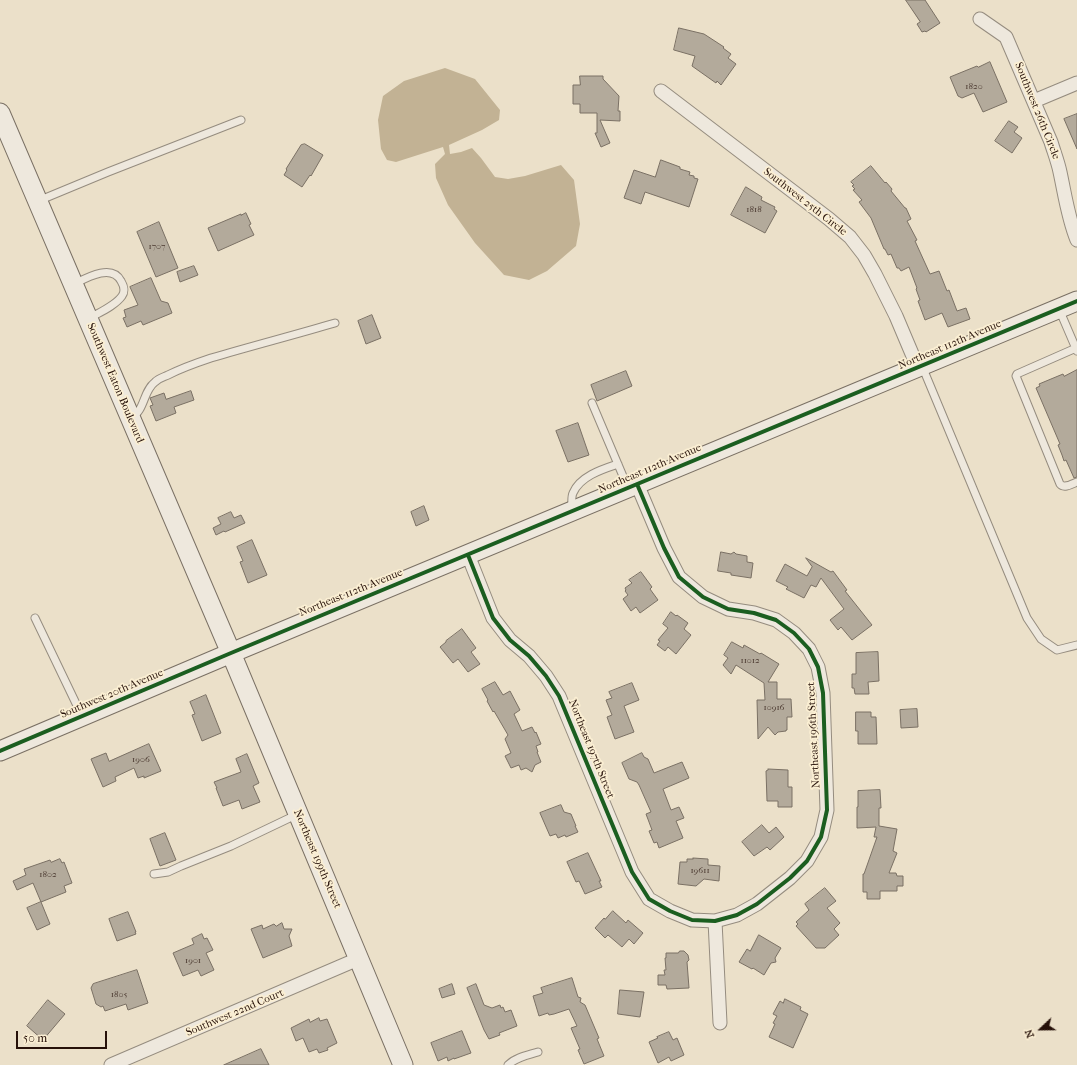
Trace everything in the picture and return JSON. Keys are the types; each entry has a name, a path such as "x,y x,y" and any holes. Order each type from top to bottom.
{"street":[{"name":"Southwest 26th Circle","path":"980,20 1006,37 1034,101 1056,158 1067,209 1077,240"},
{"path":"1034,101 1077,83"},
{"name":"Southwest 25th Circle","path":"661,91 850,237 864,255 885,293 920,367"},
{"name":"Southwest Eaton Boulevard","path":"0,113 231,653"},
{"name":"Northeast 112th Avenue","path":"231,653 1077,302"},
{"name":"Northeast 196th Street","path":"633,486 679,577 703,597 728,609 754,613 776,620 794,633 809,648 818,667 822,693 827,810 821,837 807,861 790,878 757,904 737,915 715,921"},
{"name":"Northeast 197th Street","path":"468,555 493,618 510,640 529,656 546,676 559,696 632,872 649,899 670,911 692,920 715,921"},
{"name":"Southwest 20th Avenue","path":"0,751 231,653"},
{"name":"Northeast 199th Street","path":"231,653 403,1065"},
{"path":"715,921 720,1023"},
{"name":"Southwest 22nd Court","path":"111,1065 358,960"}],"lane":[{"path":"38,201 241,120"},
{"path":"73,284 95,274 107,273 114,275 121,280 124,288 122,295 116,302 88,319"},
{"path":"1059,309 1076,350 1017,374 1016,376 1061,486 1077,482"},
{"path":"130,418 139,411 144,398 154,382 167,375 195,363 335,323"},
{"path":"920,367 1027,618 1040,640 1057,650 1077,645"},
{"path":"592,402 618,464 633,486"},
{"path":"572,511 572,493 578,485 590,474 618,464"},
{"path":"35,618 82,716"},
{"path":"154,874 168,872 231,846 298,814"},
{"path":"508,1065 518,1058 538,1052"}],"shaded area":[{"path":"445,68 475,79 500,110 499,120 482,130 449,145 450,154 472,148 495,177 508,179 525,176 561,165 574,180 580,224 576,246 547,271 529,280 504,275 475,243 448,205 436,178 435,164 445,154 443,147 396,162 387,160 381,149 378,120 383,96 404,81"}],"building":[{"path":"906,0 925,0 940,23 926,32 922,32 917,24 920,22"},
{"path":"679,28 704,34 724,47 723,48 731,54 728,58 736,64 721,85 692,66 695,56 674,50"},
{"path":"990,62 1007,102 983,112 974,93 962,98 958,96 950,77"},
{"path":"580,76 603,76 603,79 619,96 618,111 620,111 620,121 600,120 610,143 601,147 595,133 597,133 597,113 580,113 580,104 573,104 573,85 580,85"},
{"path":"1077,114 1077,149 1064,119"},
{"path":"1009,121 1018,127 1014,132 1022,138 1012,153 995,141"},
{"path":"305,144 323,155 311,176 310,175 302,187 284,175 287,170 286,169 301,145"},
{"path":"661,160 690,172 689,175 698,179 689,207 645,192 641,204 624,198 634,170 655,177"},
{"path":"871,166 892,189 891,191 906,208 911,219 907,221 917,240 915,241 930,274 939,271 947,291 949,290 957,311 966,308 970,319 948,327 942,313 925,320 918,301 920,300 916,289 917,288 909,267 901,271 897,268 891,254 888,255 884,249 871,218 859,202 862,200 853,190 855,189 852,186 854,185 851,182"},
{"path":"746,187 762,197 761,200 775,207 774,209 777,211 765,233 731,215"},
{"path":"246,213 251,224 249,225 254,235 218,251 208,228"},
{"path":"159,222 178,268 156,277 137,232"},
{"path":"194,266 198,275 180,282 177,272"},
{"path":"151,278 161,301 168,303 172,313 143,325 141,321 127,327 123,318 126,317 124,310 138,305 130,287"},
{"path":"372,315 381,338 366,344 358,321"},
{"path":"1077,370 1077,477 1074,478 1066,460 1064,461 1058,445 1060,444 1036,388 1040,386 1039,384"},
{"path":"626,371 632,386 597,401 591,385"},
{"path":"191,391 194,400 174,407 176,413 156,421 150,406 153,405 150,398 164,393 166,399"},
{"path":"578,423 589,455 568,462 556,431"},
{"path":"424,506 429,520 416,526 411,512"},
{"path":"231,512 234,518 241,515 245,523 216,535 213,528 221,524 218,518"},
{"path":"252,540 267,575 248,583 240,562 243,561 237,547"},
{"path":"721,552 731,554 734,552 736,554 747,556 747,562 753,563 751,578 731,575 731,573 718,571"},
{"path":"806,558 831,572 833,571 847,590 845,591 872,625 852,640 841,627 838,630 830,620 844,609 821,578 816,587 811,585 804,598 786,589 788,587 776,581 785,564 807,576 812,567"},
{"path":"641,572 652,587 650,589 658,600 640,613 636,607 631,611 623,599 628,595 625,588 632,583 629,580"},
{"path":"671,612 688,623 684,629 691,635 676,654 668,647 665,651 657,645 660,641 658,640 668,628 663,624"},
{"path":"462,629 476,648 471,652 480,664 468,672 458,659 453,663 440,647"},
{"path":"732,642 743,648 744,645 779,664 768,682 777,682 777,699 791,699 792,717 787,717 786,731 778,732 775,735 768,727 758,739 757,700 765,700 764,683 736,665 731,674 723,665 728,658 724,655"},
{"path":"878,652 879,681 868,682 869,694 855,694 854,688 852,688 852,674 856,674 856,653"},
{"path":"495,682 503,695 510,691 520,710 514,714 522,731 532,727 541,744 536,746 541,762 535,765 532,772 526,768 521,770 519,765 511,768 505,756 511,753 505,739 508,735 494,711 493,712 482,689"},
{"path":"632,683 639,700 624,706 634,732 615,739 607,717 612,715 606,700 612,698 609,692"},
{"path":"206,695 221,733 202,741 192,715 195,714 190,702"},
{"path":"917,709 918,727 901,728 900,710"},
{"path":"856,712 871,712 871,717 876,717 877,744 858,744"},
{"path":"149,744 161,771 144,778 144,776 138,778 134,768 115,777 116,781 103,787 91,759 106,753 109,761"},
{"path":"642,753 644,757 648,759 654,773 682,762 689,778 663,789 671,810 679,807 684,818 676,821 683,838 659,848 657,842 654,843 649,831 652,830 646,814 651,812 639,785 637,782 629,779 622,763"},
{"path":"247,754 259,783 253,786 260,802 242,809 239,800 223,806 214,782 241,772 236,759"},
{"path":"768,769 788,770 788,787 792,787 792,807 778,807 778,801 767,801 766,771"},
{"path":"880,790 881,808 879,808 879,826 897,829 893,851 897,853 889,873 896,873 897,876 903,876 903,886 897,886 897,891 880,891 880,899 867,899 867,892 863,892 863,874 877,837 874,837 876,827 857,828 858,791"},
{"path":"561,805 564,812 571,814 578,832 566,837 565,835 558,838 556,834 550,836 540,813"},
{"path":"762,825 769,833 776,827 784,837 770,850 767,847 754,856 742,842"},
{"path":"165,833 176,860 160,866 150,839"},
{"path":"588,853 601,881 599,881 602,887 585,894 579,881 576,882 567,862"},
{"path":"60,859 62,863 64,862 72,883 64,886 66,892 41,902 33,883 17,890 13,881 26,875 24,869 50,860 51,862"},
{"path":"687,859 708,859 708,865 720,866 719,881 704,879 696,886 678,884 680,862 687,862"},
{"path":"825,888 836,901 827,908 840,923 834,929 839,935 825,948 816,948 796,926 798,924 796,922 809,910 805,904"},
{"path":"41,902 50,924 37,930 27,908"},
{"path":"613,911 626,923 628,920 643,933 634,944 629,939 622,947 608,935 605,938 595,928"},
{"path":"128,912 136,934 117,941 109,919"},
{"path":"282,923 284,929 292,929 289,936 292,946 263,958 251,929 262,925 263,929 274,924 276,926"},
{"path":"202,934 204,939 207,938 213,950 206,953 214,970 201,976 198,970 183,976 173,953 194,944 192,939"},
{"path":"759,935 781,948 775,958 776,962 771,963 764,975 739,962 747,949 750,951"},
{"path":"680,951 684,951 688,955 689,960 687,962 689,988 667,989 666,985 658,985 658,975 665,975 664,970 666,970 666,953 678,953"},
{"path":"137,970 148,1003 128,1010 126,1004 105,1011 103,1006 101,1007 96,1004 91,988 93,984"},
{"path":"572,978 578,997 581,998 580,1002 585,1005 599,1038 597,1039 604,1056 584,1064 578,1050 580,1049 571,1028 577,1026 569,1009 554,1014 549,1015 548,1013 539,1016 533,996 543,993 541,988"},
{"path":"452,984 455,994 442,998 439,989"},
{"path":"476,984 484,1005 492,1008 500,1005 501,1008 503,1007 505,1012 511,1010 517,1026 499,1033 500,1035 489,1039 467,988"},
{"path":"620,990 644,992 640,1017 618,1014"},
{"path":"785,999 801,1007 800,1010 808,1014 793,1048 769,1037 775,1024 773,1023 777,1016 773,1014 780,1001 783,1003"},
{"path":"48,1000 65,1014 43,1040 27,1026"},
{"path":"319,1018 320,1021 327,1019 337,1043 327,1048 328,1050 319,1053 317,1049 309,1052 303,1038 296,1041 291,1028 309,1019 310,1022"},
{"path":"462,1031 471,1053 448,1061 447,1057 438,1061 431,1043"},
{"path":"669,1032 673,1040 677,1038 684,1055 671,1061 669,1057 658,1063 649,1042"},
{"path":"261,1049 269,1065 224,1065"}],"cycle path":[{"path":"0,751 231,653 1077,301"},
{"path":"468,555 493,618 510,640 529,656 546,676 559,696 632,872 649,899 670,911 692,920 715,921 737,915 757,904 790,878 807,861 821,837 827,810 823,693 818,667 809,649 794,633 776,620 754,613 728,609 703,597 679,577 664,548 637,484"}]}
